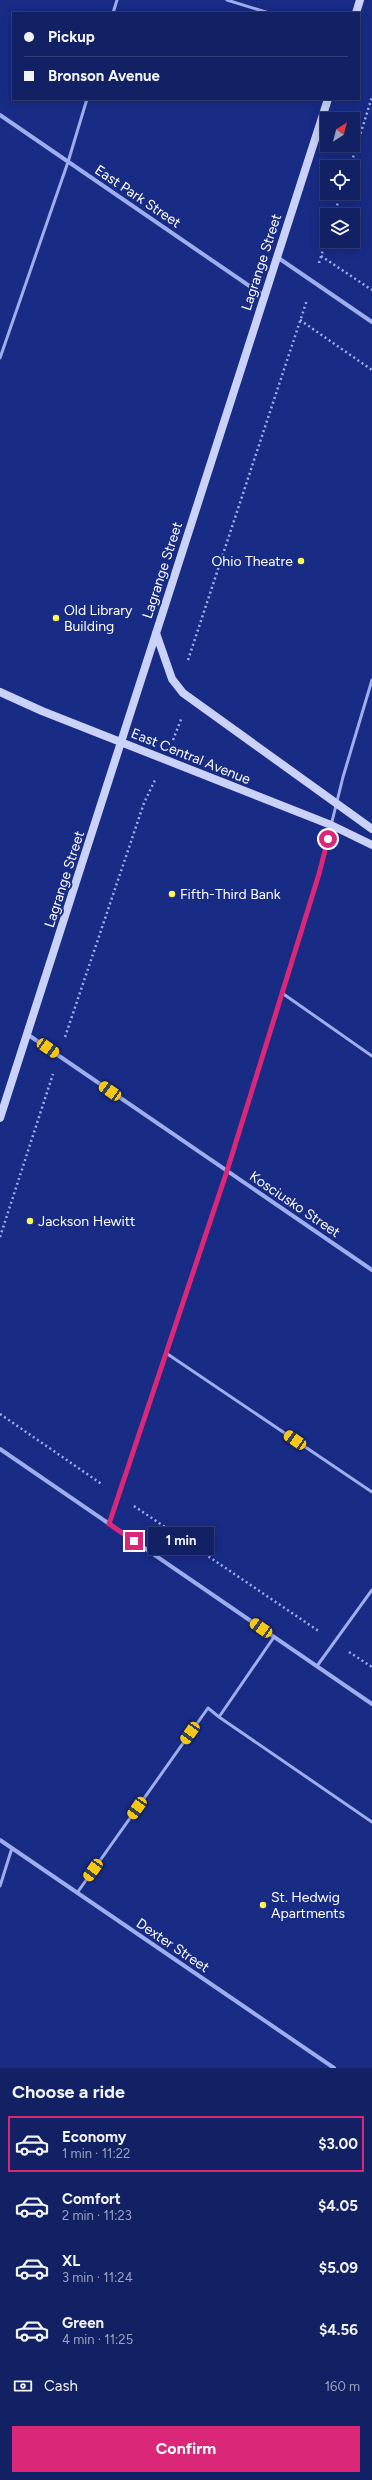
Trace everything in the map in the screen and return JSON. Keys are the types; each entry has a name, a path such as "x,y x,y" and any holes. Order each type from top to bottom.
{"main road":[{"path":"356,12 360,0"},
{"name":"Lagrange Street","path":"0,1118 328,100"},
{"path":"156,633 172,679 183,692 372,829"},
{"name":"East Central Avenue","path":"0,692 42,711 331,825 372,845"}],"street":[{"name":"East Park Street","path":"0,115 264,296"},
{"path":"277,257 372,322"},
{"name":"Kosciusko Street","path":"27,1034 372,1270"},
{"path":"0,1449 372,1704"},
{"name":"Dexter Street","path":"0,1840 334,2068"}],"lane":[{"path":"114,12 117,0"},
{"path":"227,0 266,12"},
{"path":"0,358 68,162 87,100"},
{"path":"109,1524 227,1171 319,874 336,802 372,680"},
{"path":"282,993 372,1056"},
{"path":"166,1353 372,1492"},
{"path":"317,1666 372,1590"},
{"path":"219,1717 274,1637"},
{"path":"77,1893 208,1708 372,1822"},
{"path":"0,1886 12,1848"}],"path":[{"path":"352,160 372,97"},
{"path":"186,668 324,248"},
{"path":"321,256 372,290"},
{"path":"300,320 372,370"},
{"path":"0,1237 58,1056 144,804 184,714 193,700"},
{"path":"0,1414 372,1667"}],"place":[{"name":"Ohio Theatre","path":"301,561"},
{"name":"Old Library Building","path":"56,618"},
{"name":"Fifth-Third Bank","path":"172,894"},
{"name":"Jackson Hewitt","path":"30,1221"},
{"name":"St. Hedwig Apartments","path":"263,1905"}],"route":[{"path":"134,1541 109,1524 227,1171 319,874 328,839"}]}
